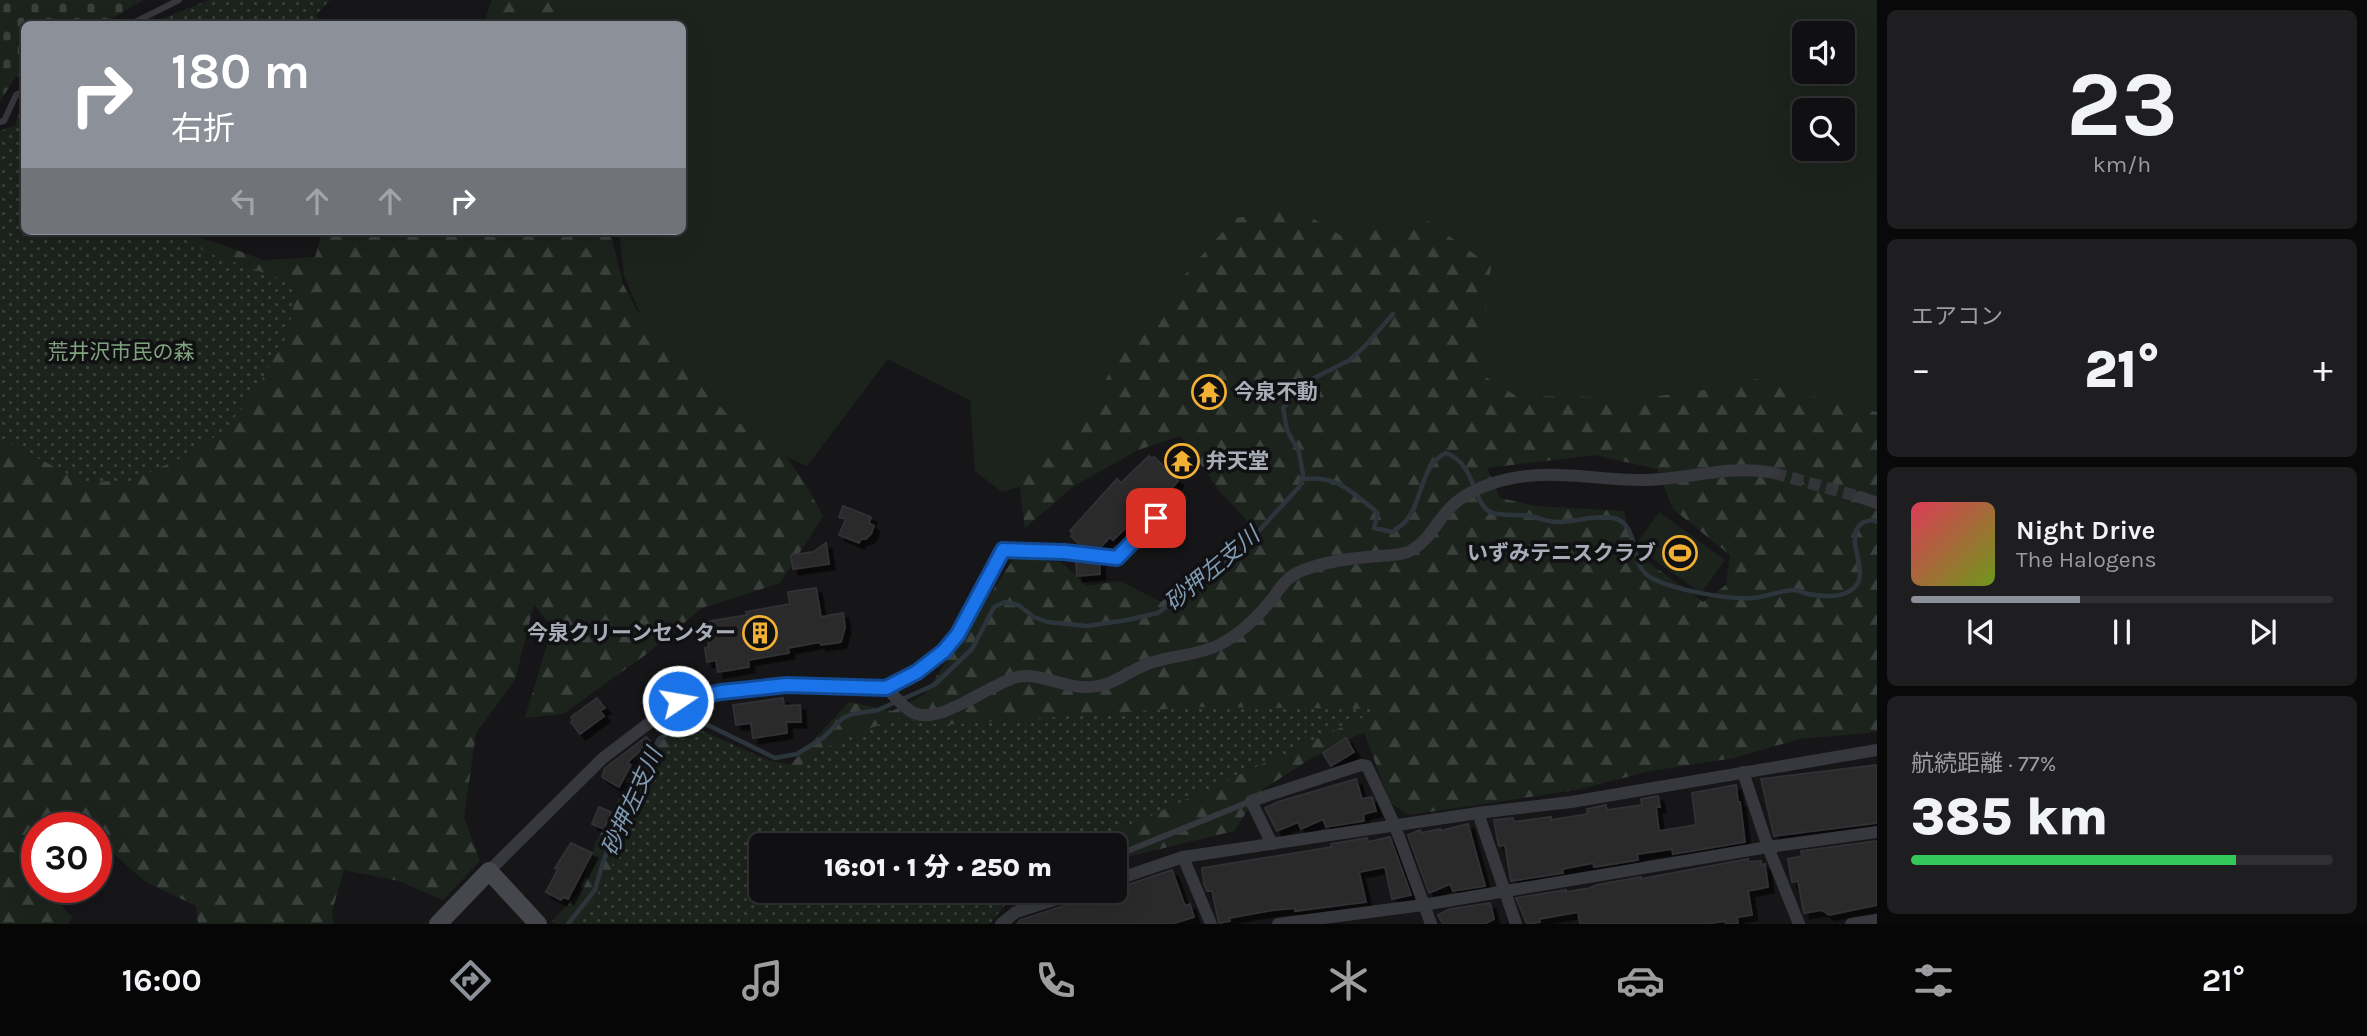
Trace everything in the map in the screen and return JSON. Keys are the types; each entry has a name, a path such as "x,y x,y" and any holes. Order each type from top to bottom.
{"street":[{"path":"438,924 603,758 678,701 721,692 787,685 886,688 910,711 919,715 931,715 948,710 1017,677 1100,687 1154,661 1219,645 1234,636 1268,605 1278,588 1289,577 1301,571 1331,562 1409,552 1422,543 1457,502 1476,489 1499,481 1540,474 1628,480 1671,479 1741,469 1774,473"},
{"path":"1860,497 1877,503"},
{"path":"1127,876 1183,857 1478,813 1571,802 1877,750"},
{"path":"1272,844 1251,801 1361,765 1367,766 1395,826 1430,924"},
{"path":"1743,772 1768,847 1799,924"},
{"path":"1478,813 1516,924"},
{"path":"1278,924 1423,905 1768,847 1877,832"},
{"path":"1183,857 1211,924"},
{"path":"489,871 538,924"},
{"path":"1001,924 1016,912 1044,903"},
{"path":"1851,924 1870,922"}],"lane":[{"path":"137,21 179,0"},
{"path":"0,122 4,121 16,95 21,92"},
{"path":"886,688 917,672 944,651 958,634 1003,550 1064,552 1117,558 1156,518"},
{"path":"1127,851 1251,801"},
{"path":"1016,912 1020,903"}],"green space":[{"path":"0,0 143,0 108,21 21,21 21,75 15,78 0,101"},
{"path":"209,0 330,0 316,15 321,21 156,21"},
{"path":"492,0 556,0 555,21 484,21"},
{"path":"555,0 1877,0 1877,432 1547,418 1381,359 1062,474 1002,492 975,471 970,400 888,359 807,466 739,435 665,369 624,276 619,235 686,235 686,21 553,21"},
{"name":"荒井沢市民の森","path":"21,107 21,235 188,235 203,251 298,285 287,336 255,391 224,431 181,458 128,482 85,483 0,438 0,131 15,125"},
{"path":"0,136 21,219 21,235 189,235 263,260 315,257 322,235 611,235 623,284 636,309 680,364 733,420 775,442 805,483 823,516 780,583 702,608 648,653 563,714 525,718 552,628 534,604 515,680 476,733 464,818 480,861 443,900 399,881 344,870 332,911 334,924 198,924 196,906 146,882 112,852 112,812 21,812 21,903 59,903 72,917 68,924 0,924"},
{"path":"1297,209 1340,235 1428,221 1491,266 1476,371 1518,397 1636,399 1704,390 1756,379 1821,399 1877,412 1877,732 1799,739 1734,758 1651,771 1576,790 1409,815 1390,803 1364,732 1312,758 1260,791 1234,831 1127,857 1127,833 762,833 754,757 790,765 849,702 892,711 924,695 1014,558 1061,562 1087,586 1120,581 1161,602 1244,537 1246,519 1220,492 1181,436 1138,450 1074,486 1025,528 1019,480 1042,461 1089,408 1133,333 1235,218","holes":["1595,455 1657,469 1673,509 1730,555 1726,585 1703,602 1633,551 1624,511 1536,506 1500,498 1487,468"]},
{"name":"いずみテニスクラブ","path":"1659,512 1725,560 1701,593 1635,546"},
{"path":"1195,707 1381,709 1114,833 749,833 749,903 1007,903 990,924 575,924 604,885 656,755 698,729 792,771 833,744 895,718 943,725"},
{"path":"671,735 701,737 665,924 556,924 552,921 579,892 596,842 620,796 636,754"}],"building":[{"path":"1149,456 1152,459 1154,457 1178,481 1169,491 1174,496 1164,506 1158,501 1152,508 1149,505 1113,540 1110,537 1098,550 1083,548 1071,536 1073,534 1070,531 1117,479 1121,483"},
{"path":"843,506 871,517 869,523 874,526 871,534 859,543 839,535 846,519 839,517"},
{"path":"826,543 829,564 793,569 791,555 813,552"},
{"path":"1099,561 1100,574 1077,576 1076,563"},
{"name":"今泉クリーンセンター","path":"816,588 821,617 843,613 845,627 841,642 821,645 820,642 788,648 789,653 748,660 749,667 718,672 716,660 707,662 705,648 709,647 705,622 790,604 788,592"},
{"path":"597,698 605,708 600,711 604,716 580,734 571,722 571,717"},
{"path":"783,698 784,706 800,705 801,722 786,722 787,733 753,738 751,723 736,725 733,705"},
{"path":"646,737 650,741 627,763 631,765 619,787 602,777 605,768"},
{"path":"1346,738 1354,752 1331,766 1323,753"},
{"path":"1877,765 1877,823 1774,836 1761,779"},
{"path":"1356,779 1362,799 1372,797 1376,811 1363,814 1364,821 1326,827 1323,819 1301,829 1298,822 1277,831 1265,808 1278,802"},
{"path":"1736,785 1745,842 1673,854 1672,849 1637,854 1638,860 1594,867 1593,863 1562,869 1563,873 1511,881 1505,845 1499,846 1494,820 1513,818 1514,822 1551,817 1551,820 1588,814 1587,809 1606,805 1607,810 1642,805 1641,799 1658,796 1660,807 1656,807 1659,831 1696,825 1692,793"},
{"path":"599,807 611,812 604,829 592,824"},
{"path":"1468,824 1485,886 1453,891 1450,884 1429,893 1408,835 1420,830 1421,833 1440,831"},
{"path":"1390,837 1411,895 1392,899 1385,867 1359,872 1366,902 1295,911 1295,908 1274,910 1229,918 1230,921 1219,923 1212,891 1207,891 1204,884 1202,868 1332,847 1331,844 1367,838 1368,842"},
{"path":"1877,841 1877,905 1829,915 1822,910 1804,913 1798,881 1792,882 1788,859 1802,856 1801,851"},
{"path":"571,843 592,853 568,899 563,897 561,900 546,892 558,869 555,868"},
{"path":"1748,859 1749,862 1761,861 1761,865 1765,864 1768,887 1748,891 1752,915 1737,917 1738,924 1726,924 1725,921 1704,924 1580,924 1578,912 1539,919 1540,922 1527,924 1516,898 1590,888"},
{"path":"1172,870 1185,906 1190,904 1194,917 1171,924 1017,924 1020,920 1073,903 1127,903 1127,885"},
{"path":"1490,903 1494,919 1484,924 1443,924 1438,915 1450,909"}],"waterway":[{"name":"砂押左支川","path":"568,924 595,890 603,862 624,812 659,739 676,729 700,723 775,758 797,754 823,738 843,718 878,710 934,685 972,649 994,607 1005,602 1018,605 1034,617 1047,622 1087,626 1158,613 1187,592 1256,534 1300,486 1303,474 1299,452 1287,430 1283,408 1304,383 1350,360 1393,314"},
{"path":"1302,479 1326,480 1344,487 1378,513 1374,528 1393,532 1412,513 1431,466 1446,453 1464,466 1481,502 1493,513 1530,516 1557,522 1613,518 1627,527 1641,568 1646,574 1681,589 1729,597 1753,598 1794,590 1825,596 1846,593 1855,587 1859,580 1855,543 1858,527 1868,521 1877,522"}],"tunnel":[{"path":"1774,473 1860,497"}],"place":[{"name":"今泉不動","path":"1209,392"},
{"name":"弁天堂","path":"1182,461"},
{"name":"いずみテニスクラブ","path":"1680,553"},
{"name":"今泉クリーンセンター","path":"760,633"}],"route":[{"path":"678,701 721,692 787,685 886,688 917,672 944,651 958,634 1003,550 1064,552 1117,558 1156,518"}]}
